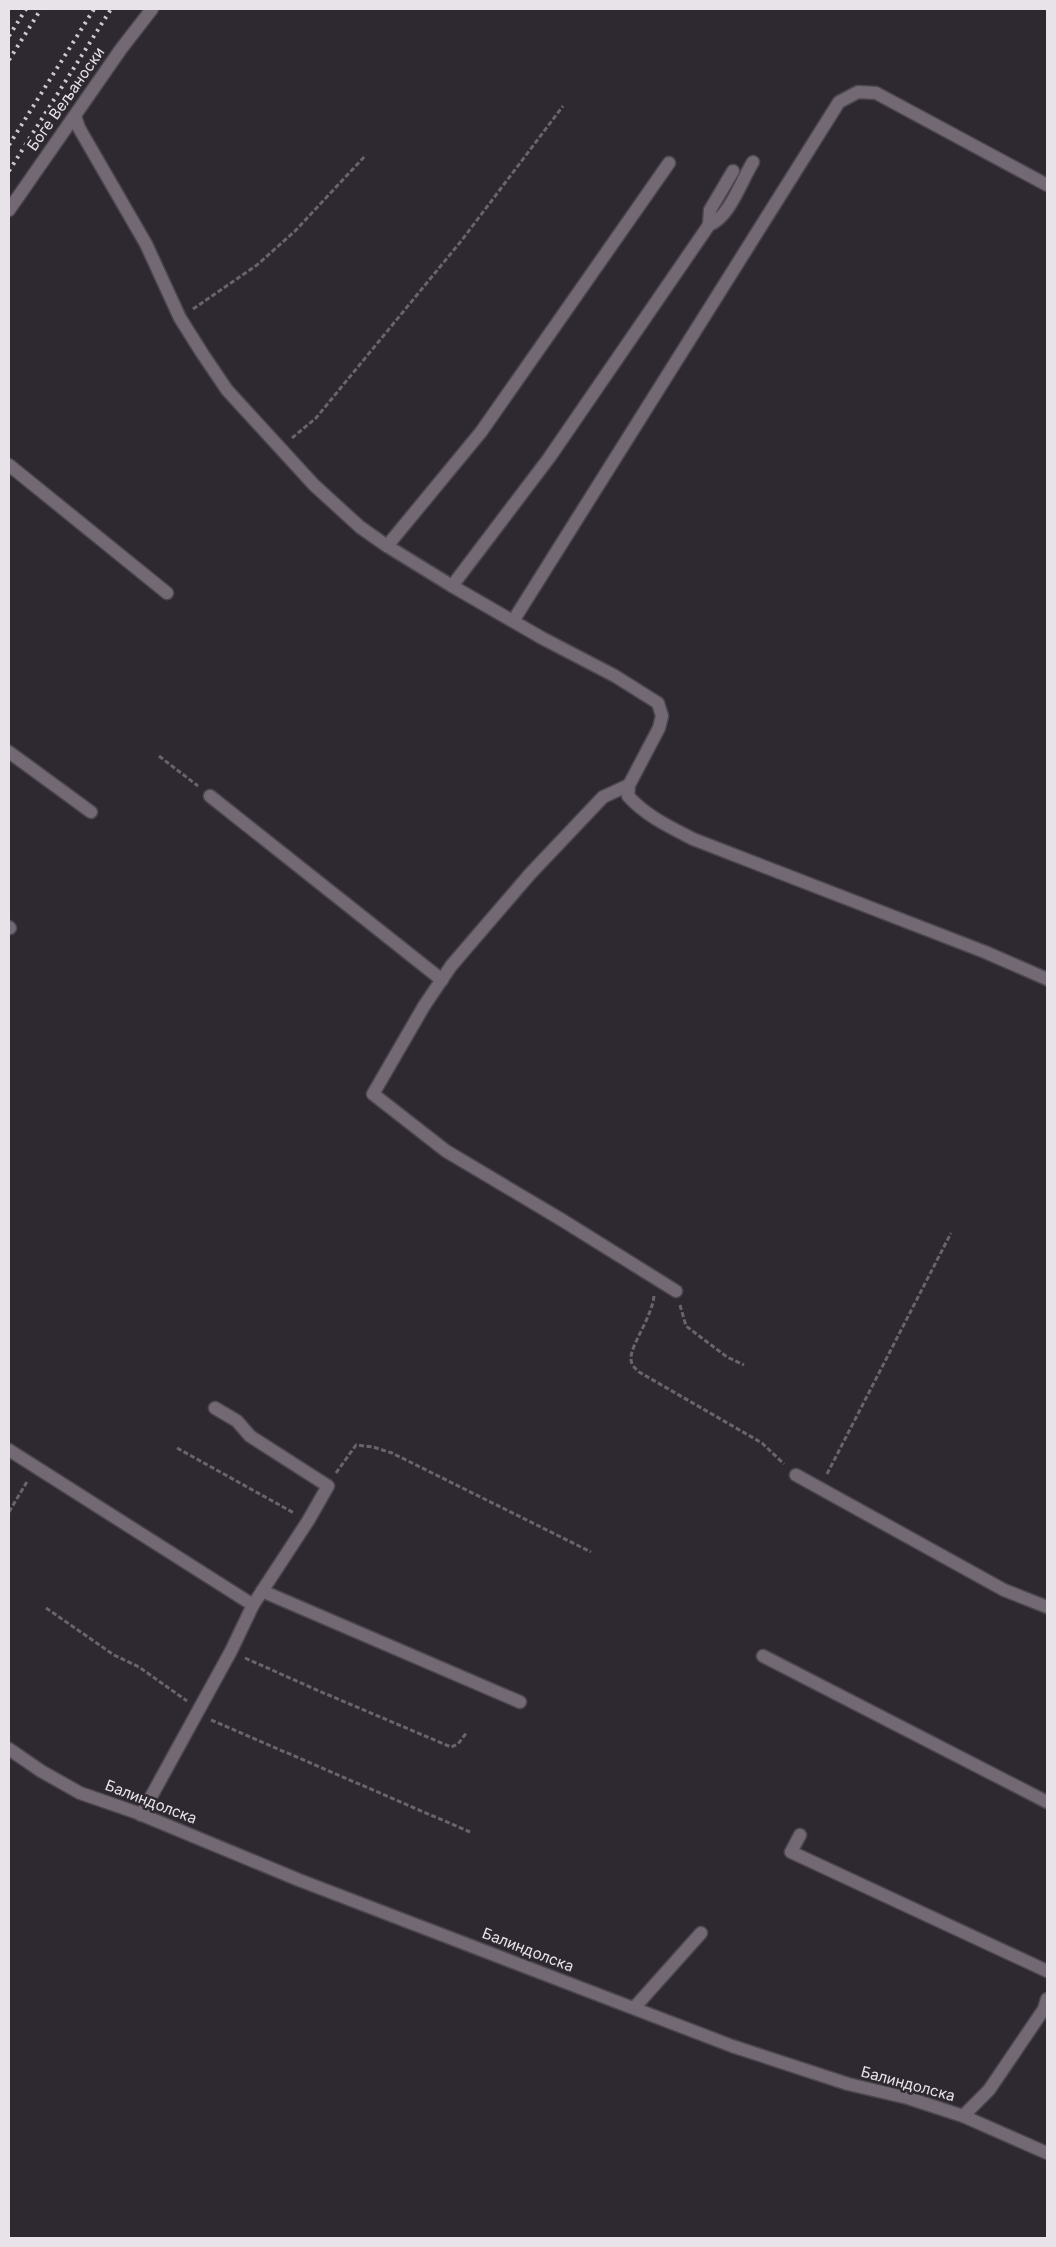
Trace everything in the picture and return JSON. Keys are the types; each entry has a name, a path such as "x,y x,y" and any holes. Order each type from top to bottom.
{"street":[{"name":"Боге Вељаноски","path":"9,210 121,49 152,9"},
{"path":"513,621 840,102 858,92 876,93 1047,185"},
{"path":"75,116 79,128 146,244 180,318 226,390 280,449 360,527 387,546 452,586 615,676 658,703 662,716 659,728 629,786 628,796 642,810 694,839 1047,978"},
{"path":"709,226 718,222 740,188 753,162"},
{"path":"387,546 481,432 669,163"},
{"path":"452,586 549,458 709,226 710,210 733,172"},
{"path":"9,465 168,593"},
{"path":"9,752 90,812"},
{"path":"629,786 603,797 530,874 452,966 373,1094 446,1151 676,1291"},
{"path":"210,796 442,980"},
{"path":"141,1815 231,1651 252,1604 308,1521 328,1486 250,1436 236,1421 215,1408"},
{"path":"9,1450 252,1604"},
{"path":"796,1475 1004,1590 1047,1607"},
{"path":"262,1591 520,1702"},
{"path":"763,1656 1047,1802"},
{"name":"Балиндолска","path":"9,1749 41,1771 80,1793 141,1815 308,1883 732,2046 848,2084 908,2098 964,2116 1047,2153"},
{"path":"800,1835 791,1852 1047,1972"},
{"path":"634,2008 700,1933"},
{"path":"964,2116 989,2090 1044,2009 1047,1999"}],"path":[{"path":"280,449 316,418 462,240 564,106"},
{"path":"180,318 258,264 295,231 366,155"},
{"path":"159,756 210,796"},
{"path":"820,1488 952,1233"},
{"path":"656,1278 650,1314 630,1359 632,1366 639,1372 762,1443 796,1475"},
{"path":"676,1291 686,1326 727,1357 744,1365"},
{"path":"328,1486 356,1445 373,1447 392,1453 591,1552"},
{"path":"177,1448 308,1521"},
{"path":"9,1512 36,1468"},
{"path":"46,1608 114,1655 140,1668 198,1712 470,1832"},
{"path":"231,1651 319,1692 452,1747 458,1744 467,1732"}],"railway":[{"path":"9,36 26,9"},
{"path":"9,60 41,9"},
{"path":"9,145 94,9"},
{"path":"9,171 111,9"}]}
